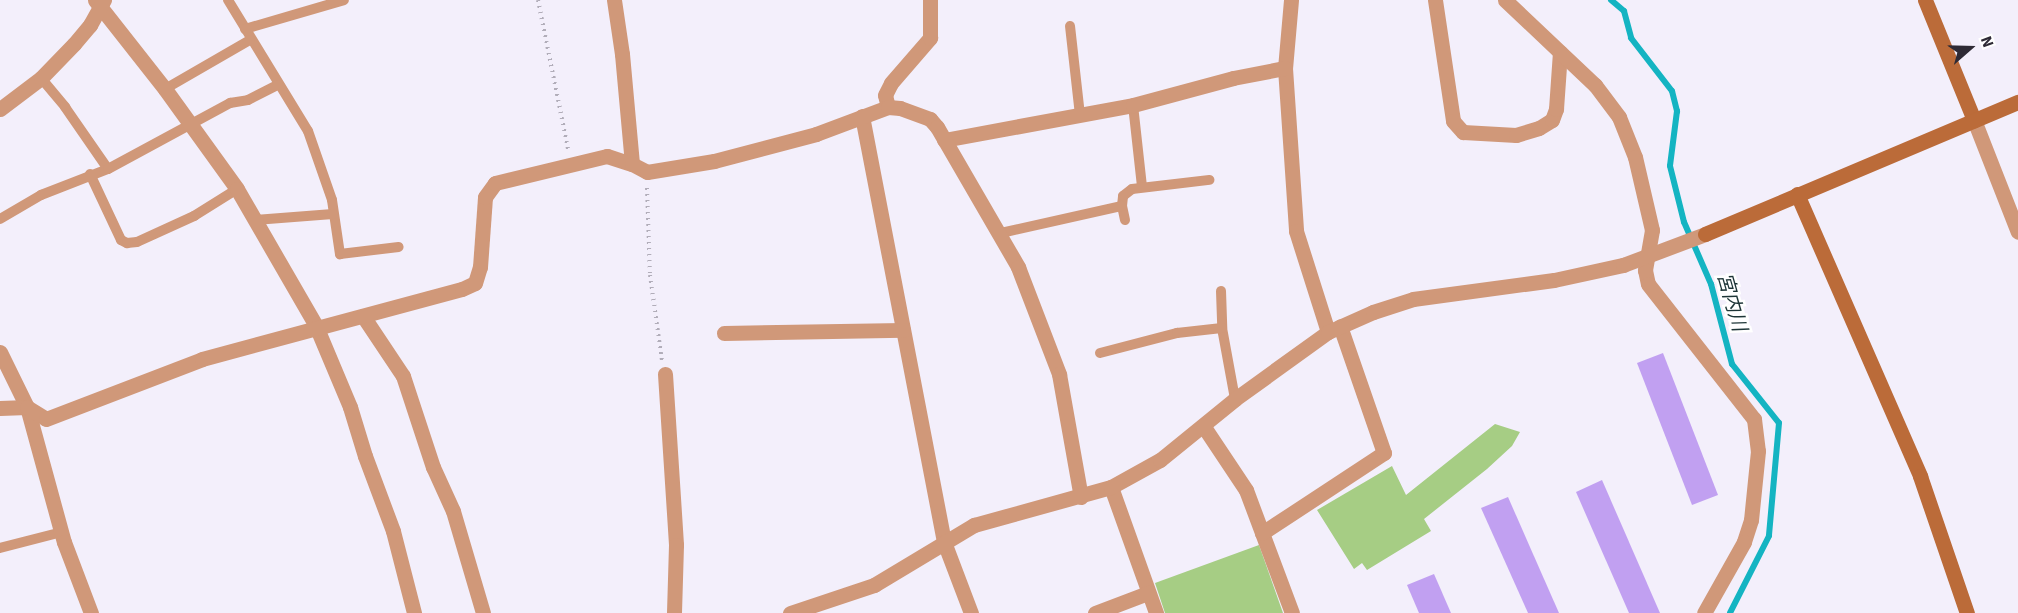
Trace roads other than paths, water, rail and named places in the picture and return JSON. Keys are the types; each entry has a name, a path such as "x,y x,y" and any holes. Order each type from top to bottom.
{"street":[{"path":"614,0 632,164"},
{"path":"888,107 885,94 891,83 930,38 930,0"},
{"path":"1262,533 1384,453 1296,231 1285,68 1291,0"},
{"path":"1435,0 1453,121 1462,132 1516,135 1539,128 1552,120 1556,109 1560,52"},
{"path":"1505,0 1595,85 1618,117 1635,157 1652,230 1645,270 1648,285 1754,419 1758,452 1751,520 1744,542 1704,613"},
{"path":"1925,0 2018,232"},
{"path":"0,109 40,78 90,25 99,2"},
{"path":"99,2 237,189 316,326 350,407 365,456 393,531 414,613"},
{"path":"944,140 1133,105 1233,78 1285,68"},
{"path":"790,613 809,610 874,585 974,525 1111,487 1160,460 1204,427 1235,399 1334,329 1413,299 1554,280 1623,265 1705,234 2018,102"},
{"path":"0,408 27,407 46,419 202,359 475,283 480,267 485,197 495,183 607,156 632,164 647,172 714,161 816,134 888,107 900,108 930,119 1001,233 1018,267 1059,374 1081,497"},
{"path":"862,116 944,542 971,613"},
{"path":"1797,194 1920,476 1967,613"},
{"path":"363,316 404,376 433,467 453,511 483,613"},
{"path":"724,333 903,330"},
{"path":"0,352 27,407 62,532 91,613"},
{"path":"665,374 676,545 674,613"},
{"path":"1204,427 1246,490 1292,613"},
{"path":"1111,487 1156,613"},
{"path":"1095,613 1149,593"}],"lane":[{"path":"228,0 250,40 308,131 332,200 340,254 399,247"},
{"path":"245,29 344,0"},
{"path":"1070,26 1080,115"},
{"path":"165,89 250,40"},
{"path":"40,78 65,107 108,169"},
{"path":"0,219 41,195 90,174 108,169 230,104 248,100 277,84"},
{"path":"1133,105 1142,188"},
{"path":"90,174 121,240 127,243 137,242 194,216 237,189"},
{"path":"1125,220 1122,206 1123,196 1132,189 1175,186 1209,180"},
{"path":"1001,233 1122,206"},
{"path":"255,220 333,214"},
{"path":"1221,291 1222,327 1235,399"},
{"path":"1100,353 1177,333 1222,327"},
{"path":"0,548 62,532"}],"waterway":[{"name":"宮内川","path":"1611,0 1624,11 1631,38 1672,91 1677,111 1670,166 1684,222 1711,284 1732,364 1779,423 1769,536 1730,613"}]}
